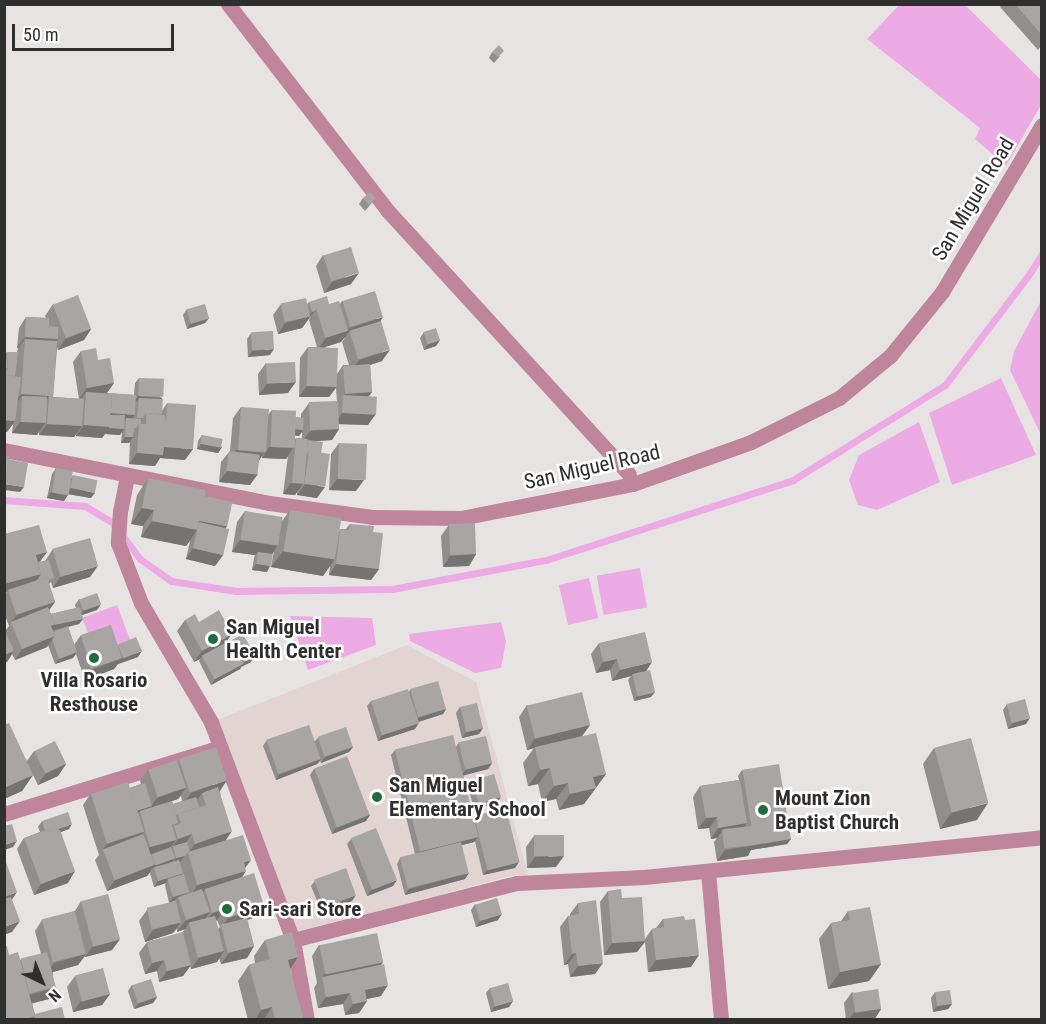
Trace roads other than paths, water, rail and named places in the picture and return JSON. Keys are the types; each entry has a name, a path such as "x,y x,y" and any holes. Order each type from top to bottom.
{"street":[{"path":"228,4 387,210 629,474"},
{"name":"San Miguel Road","path":"4,450 269,503 372,517 461,518 633,484 752,442 838,398 890,356 942,292 1041,125"},
{"path":"128,476 120,511 118,543 141,603 211,722 294,940 307,1020"},
{"path":"4,814 220,747"},
{"path":"294,940 517,883 644,877 1041,837"},
{"path":"708,871 721,1020"}],"waterway":[{"path":"4,500 85,506 113,523 140,559 171,581 236,591 392,589 546,560 793,480 945,385 1042,254"}],"place":[{"name":"San Miguel Health Center","path":"213,639"},
{"name":"Villa Rosario Resthouse","path":"94,658"},
{"name":"San Miguel Elementary School","path":"377,797"},
{"name":"Mount Zion Baptist Church","path":"763,810"},
{"name":"Sari-sari Store","path":"227,909"}]}
